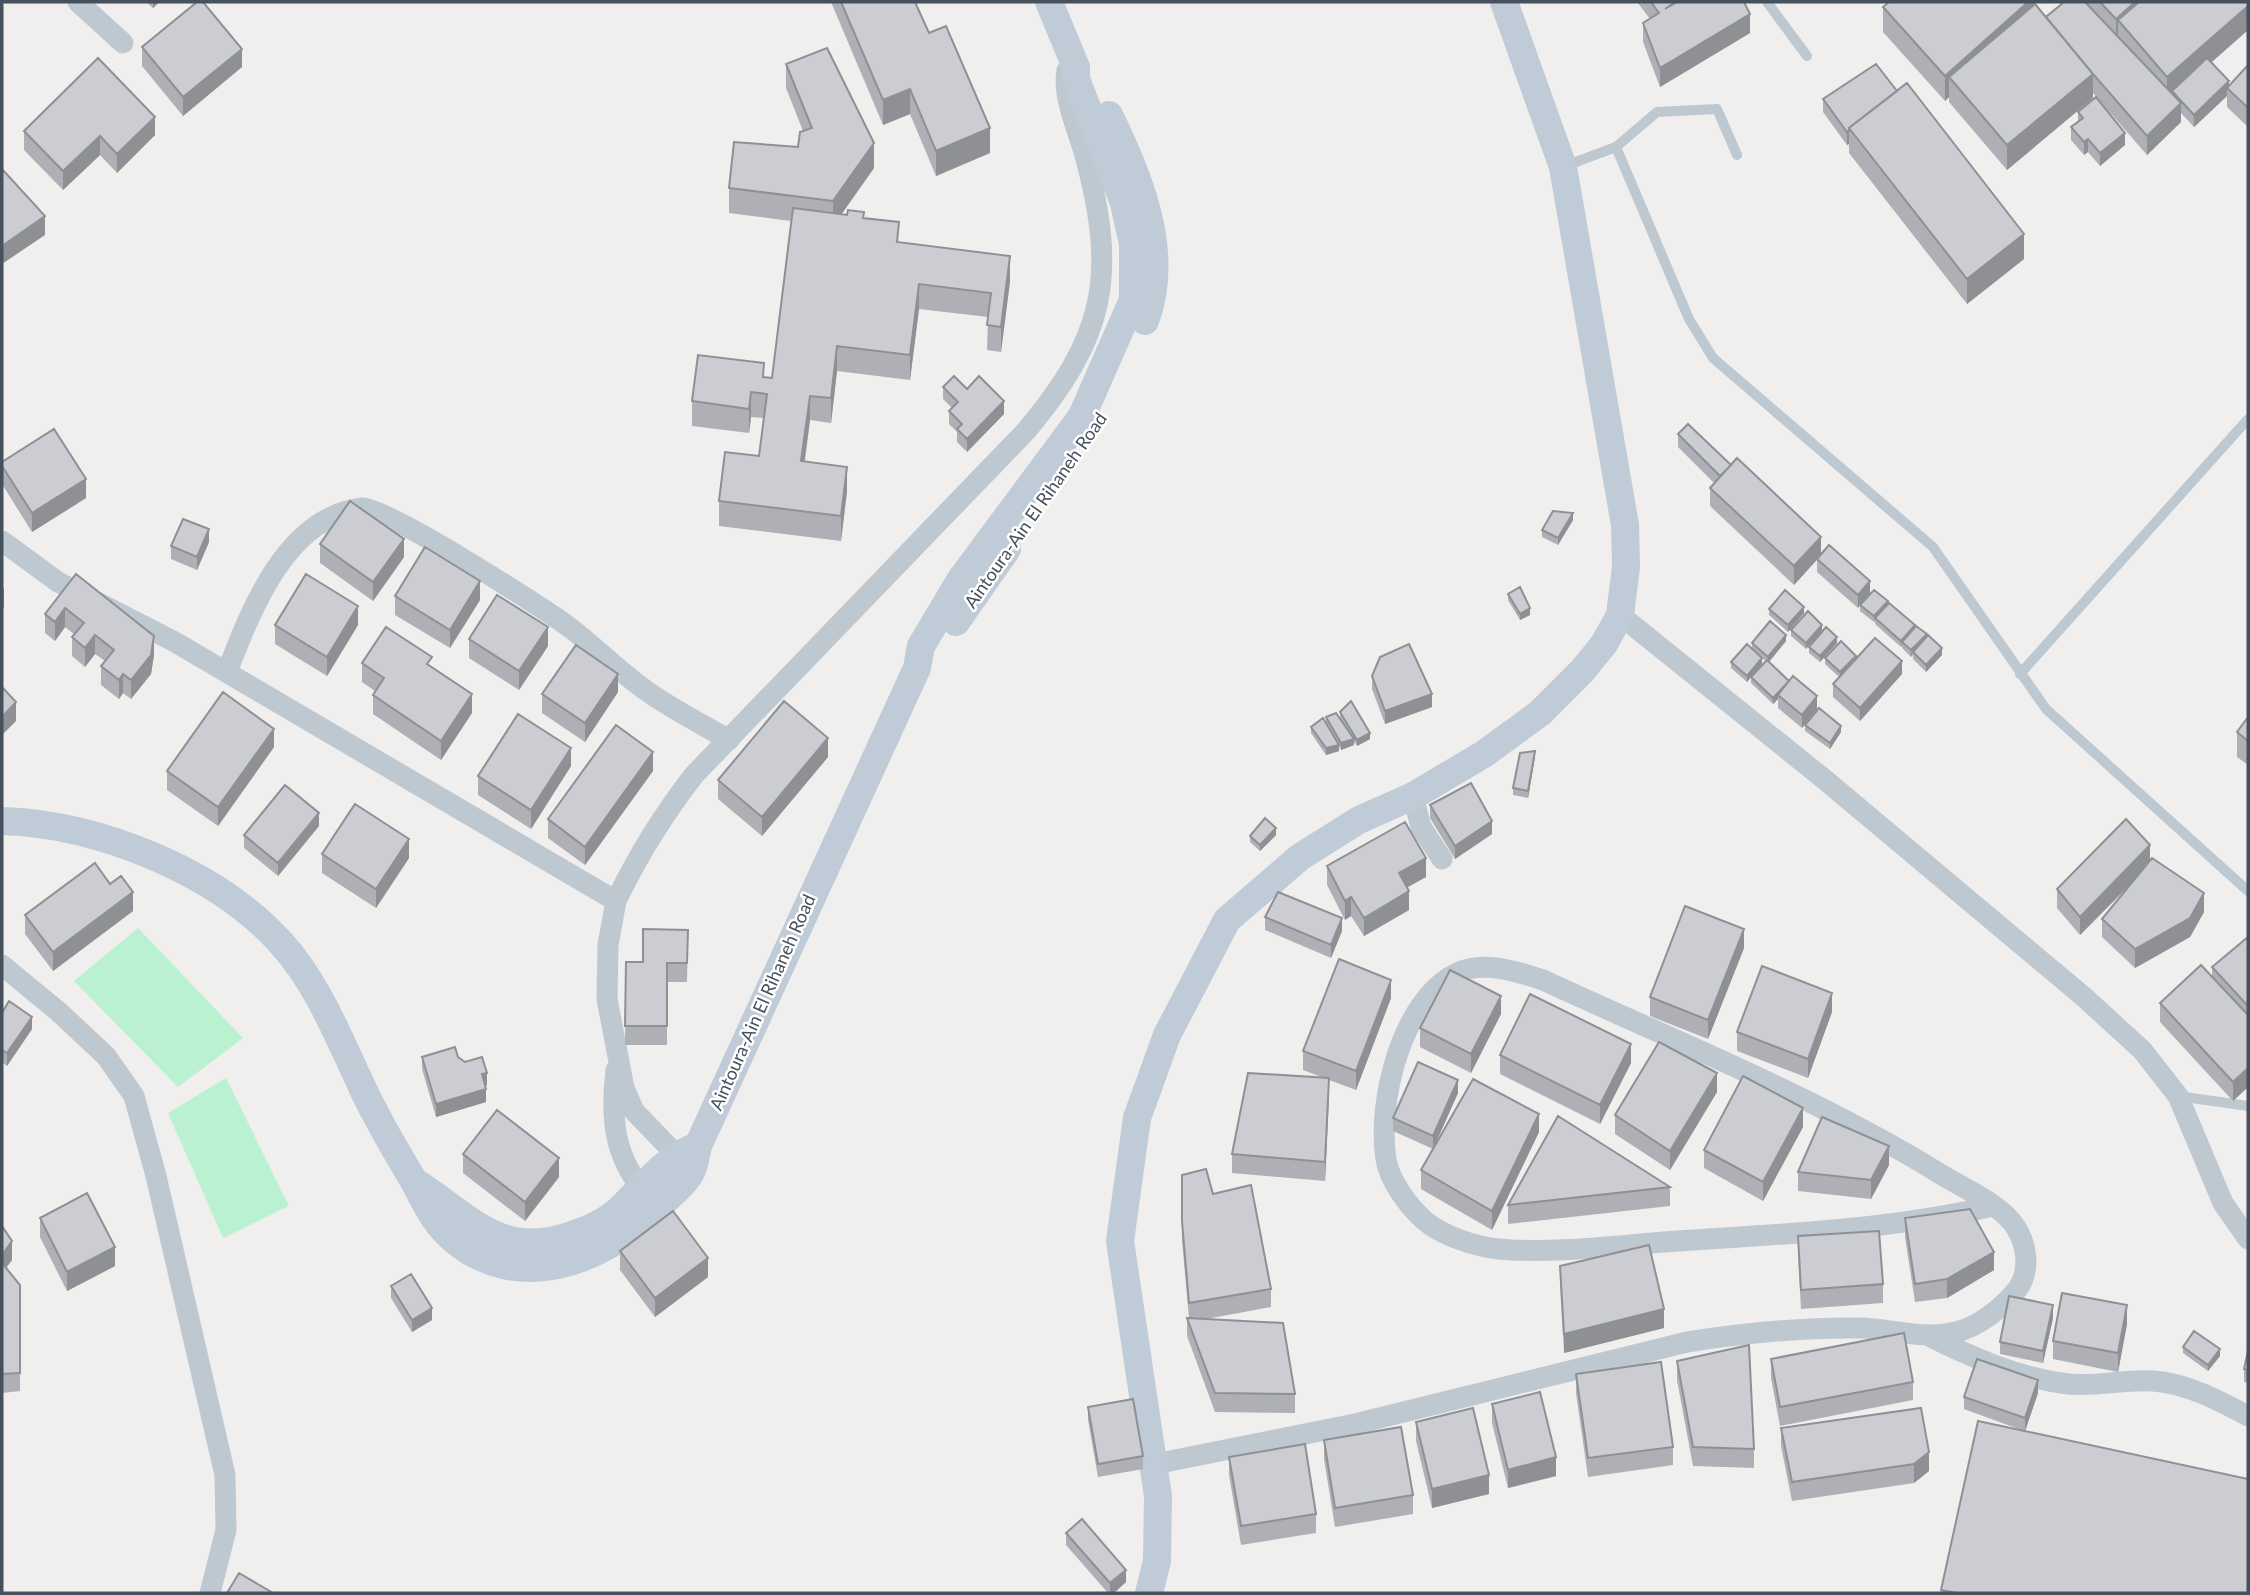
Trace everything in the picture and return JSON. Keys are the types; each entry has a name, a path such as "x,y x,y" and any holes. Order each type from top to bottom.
{"main road":[{"name":"Aintoura-Ain El Rihaneh Road","path":"2,821 77,830 151,855 232,900 281,943 305,976 335,1028 379,1126 414,1181 430,1216 472,1254 505,1267 535,1270 566,1264 600,1252 633,1232 650,1197 688,1157 917,668 933,657 975,593 1102,419 1119,385 1142,302 1151,229 1134,170 1100,98 1073,59 1049,2"},
{"path":"1149,1593 1157,1561 1158,1496 1120,1241 1138,1118 1167,1035 1227,920 1300,857 1359,820 1413,796 1484,754 1540,713 1589,662 1620,615 1626,567 1625,525 1563,167 1504,2"}],"street":[{"path":"78,2 123,43"},
{"path":"688,1157 634,1111 624,1088 607,999 608,945 616,901 664,814 694,775 1026,431 1060,390 1076,364 1095,313 1104,247 1100,212 1068,98 1066,76 1073,59"},
{"path":"227,672 252,608 294,545 333,515 366,508 415,531 568,625 650,693 729,740"},
{"path":"2,541 58,582 175,642 616,901"},
{"path":"1620,615 1824,779 2084,997 2142,1050 2178,1096 2223,1203 2248,1239"},
{"path":"1413,796 1421,827 1442,859"},
{"path":"2,965 59,1012 106,1056 134,1096 156,1176 225,1475 226,1530 210,1593"},
{"path":"1154,1464 1354,1424 1687,1342 1803,1329 1863,1328 1925,1334 1955,1333 1978,1323 2010,1298 2022,1283 2026,1265 2020,1234 2011,1220 1993,1206 1843,1118 1543,979 1514,971 1472,969 1455,974 1439,987 1413,1020 1388,1084 1384,1125 1386,1161 1408,1203 1425,1222 1453,1237 1496,1249 1551,1250 1858,1230 1993,1206"},
{"path":"617,1054 611,1108 614,1133 625,1162 650,1197"},
{"path":"1925,1334 1970,1356 2041,1380 2109,1385 2144,1381 2167,1382 2222,1402 2248,1416"}],"lane":[{"path":"1767,2 1807,56"},
{"path":"1563,167 1616,147 1657,112 1717,109 1737,155"},
{"path":"1616,147 1689,319 1713,358 1933,547 2046,709 2248,891"},
{"path":"2020,674 2248,419"},
{"path":"2178,1096 2248,1106"}],"green space":[{"path":"138,928 243,1038 178,1087 74,981"},
{"path":"226,1078 289,1206 223,1238 168,1113"}],"building":[{"path":"197,2 203,2 242,49 183,97 142,47"},
{"path":"841,2 915,2 929,33 946,26 990,128 936,151 910,89 883,100"},
{"path":"1651,2 1675,2 1665,9 1677,2 1744,2 1750,14 1660,68 1643,23 1659,13"},
{"path":"1889,2 2028,2 1945,76 1883,7"},
{"path":"2064,2 2085,2 2181,103 2147,136 2046,17"},
{"path":"2100,2 2135,2 2116,19"},
{"path":"2139,2 2248,2 2248,6 2167,77 2118,20"},
{"path":"2035,4 2093,74 2007,145 1949,77"},
{"path":"827,48 874,143 833,201 729,188 734,142 798,147 800,132 812,128 786,64"},
{"path":"98,58 155,117 117,154 100,136 63,171 24,131"},
{"path":"2207,58 2229,81 2194,115 2172,91"},
{"path":"1876,64 1897,91 1847,132 1823,99"},
{"path":"2248,65 2248,108 2227,88"},
{"path":"1907,83 2024,234 1967,279 1849,128"},
{"path":"2096,97 2125,133 2100,153 2088,139 2084,142 2071,127 2083,118 2078,112"},
{"path":"2,169 45,216 2,246"},
{"path":"793,208 847,215 848,210 864,212 863,218 899,222 897,242 1010,256 1001,327 987,325 991,293 919,284 910,355 837,346 831,398 810,396 801,461 847,467 841,516 719,501 725,452 759,456 767,394 751,392 749,409 692,401 698,355 764,363 763,377 772,378"},
{"path":"954,376 967,389 979,376 1004,401 967,439 957,429 962,424 949,411 958,402 943,387"},
{"path":"1688,424 1731,465 1720,476 1678,434"},
{"path":"54,429 86,479 32,513 2,462"},
{"path":"1737,458 1821,537 1794,566 1710,488"},
{"path":"350,501 404,539 373,582 320,544"},
{"path":"1553,511 1573,513 1558,538 1542,530"},
{"path":"183,519 209,529 197,557 171,546"},
{"path":"1829,545 1870,581 1858,595 1817,559"},
{"path":"425,547 480,581 450,630 395,596"},
{"path":"76,574 154,636 151,655 131,680 123,674 119,680 101,666 114,650 95,635 85,648 72,637 84,623 65,608 55,622 45,614"},
{"path":"306,574 358,606 327,657 275,625"},
{"path":"1520,587 1530,608 1520,614 1508,594"},
{"path":"1785,590 1804,607 1788,625 1769,609"},
{"path":"1874,590 1888,601 1874,616 1860,605"},
{"path":"497,595 548,627 519,671 469,639"},
{"path":"1889,603 1915,625 1901,641 1875,618"},
{"path":"1808,611 1822,625 1806,643 1791,630"},
{"path":"1770,621 1786,635 1768,657 1752,643"},
{"path":"1916,626 1927,634 1911,650 1902,642"},
{"path":"386,627 432,657 427,664 472,694 441,741 373,695 384,678 362,663"},
{"path":"1826,627 1837,637 1820,656 1809,647"},
{"path":"1928,635 1942,648 1926,665 1913,652"},
{"path":"1875,638 1902,661 1860,708 1833,684"},
{"path":"1841,641 1856,656 1840,672 1825,658"},
{"path":"1409,644 1432,694 1385,711 1372,676 1380,657"},
{"path":"1747,644 1762,658 1747,676 1731,662"},
{"path":"576,645 618,674 585,723 542,694"},
{"path":"1767,660 1789,681 1773,698 1751,677"},
{"path":"1793,676 1817,696 1802,715 1778,695"},
{"path":"2,687 16,702 2,717"},
{"path":"223,692 274,729 218,807 167,771"},
{"path":"784,701 828,738 762,817 718,780"},
{"path":"1351,701 1370,733 1357,740 1340,712"},
{"path":"1819,708 1841,726 1830,743 1805,725"},
{"path":"1336,713 1354,739 1341,743 1326,717"},
{"path":"518,714 571,748 531,810 478,776"},
{"path":"2248,717 2248,741 2237,732"},
{"path":"1323,718 1339,745 1326,748 1311,727"},
{"path":"616,725 653,752 585,847 548,819"},
{"path":"1535,751 1528,791 1513,788 1520,753"},
{"path":"1471,783 1492,821 1455,846 1430,805"},
{"path":"285,785 319,813 278,863 244,835"},
{"path":"355,804 409,839 376,889 322,854"},
{"path":"1265,818 1276,828 1260,845 1250,836"},
{"path":"2126,819 2150,845 2080,917 2057,889"},
{"path":"1405,822 1426,858 1399,873 1409,891 1364,918 1351,897 1345,901 1327,866"},
{"path":"2152,858 2204,893 2190,918 2135,949 2102,919"},
{"path":"95,863 110,884 121,876 133,892 53,952 25,915"},
{"path":"1278,892 1342,918 1331,945 1265,917"},
{"path":"1685,906 1744,929 1708,1020 1650,997"},
{"path":"643,929 688,930 687,963 667,963 667,1026 625,1026 626,962 643,962"},
{"path":"2248,937 2248,1006 2212,967"},
{"path":"1339,959 1391,980 1356,1071 1303,1051"},
{"path":"2201,965 2248,1015 2248,1068 2233,1082 2160,1003"},
{"path":"1762,966 1832,993 1808,1059 1737,1032"},
{"path":"1450,970 1501,996 1471,1054 1420,1028"},
{"path":"1530,994 1631,1044 1600,1105 1500,1055"},
{"path":"9,1001 32,1017 7,1053 2,1050 2,1013"},
{"path":"1659,1042 1717,1073 1670,1151 1615,1115"},
{"path":"455,1047 458,1057 465,1062 482,1057 487,1073 482,1074 486,1089 436,1104 422,1057"},
{"path":"1418,1062 1458,1080 1433,1136 1393,1118"},
{"path":"1248,1073 1329,1078 1325,1162 1232,1154"},
{"path":"1743,1076 1803,1108 1763,1182 1704,1150"},
{"path":"1473,1079 1539,1114 1492,1211 1421,1170"},
{"path":"497,1110 559,1158 525,1202 463,1154"},
{"path":"1558,1116 1670,1187 1508,1205"},
{"path":"1822,1117 1889,1146 1871,1180 1798,1172"},
{"path":"1206,1169 1213,1194 1251,1185 1271,1289 1189,1303 1182,1221 1182,1175"},
{"path":"87,1193 115,1247 67,1272 40,1218"},
{"path":"1970,1209 1994,1252 1947,1279 1915,1284 1905,1218"},
{"path":"673,1211 708,1258 655,1298 620,1251"},
{"path":"2,1226 12,1241 2,1255"},
{"path":"1879,1231 1883,1284 1801,1290 1798,1236"},
{"path":"1649,1245 1664,1309 1564,1334 1560,1266"},
{"path":"2,1263 20,1285 20,1373 2,1374"},
{"path":"411,1274 432,1308 412,1320 391,1286"},
{"path":"2062,1293 2127,1305 2118,1353 2053,1341"},
{"path":"2009,1296 2053,1305 2043,1351 2000,1342"},
{"path":"1187,1318 1283,1323 1295,1394 1215,1393"},
{"path":"2194,1331 2220,1349 2208,1365 2183,1347"},
{"path":"1904,1333 1913,1382 1780,1407 1771,1359"},
{"path":"1749,1345 1754,1449 1693,1447 1677,1361"},
{"path":"2248,1351 2248,1370 2244,1369"},
{"path":"1977,1359 2038,1380 2025,1418 1964,1397"},
{"path":"1661,1362 1673,1447 1588,1458 1576,1374"},
{"path":"1540,1392 1556,1457 1508,1470 1492,1404"},
{"path":"1133,1399 1143,1456 1098,1464 1088,1407"},
{"path":"1473,1408 1489,1475 1432,1489 1416,1422"},
{"path":"1921,1408 1929,1452 1914,1464 1792,1482 1781,1428"},
{"path":"1978,1421 2248,1479 2248,1593 1957,1593 1941,1590"},
{"path":"1401,1427 1413,1495 1335,1508 1324,1440"},
{"path":"1305,1444 1316,1514 1241,1526 1229,1457"},
{"path":"1082,1519 1126,1570 1110,1583 1066,1533"},
{"path":"239,1573 273,1593 227,1593"}]}
